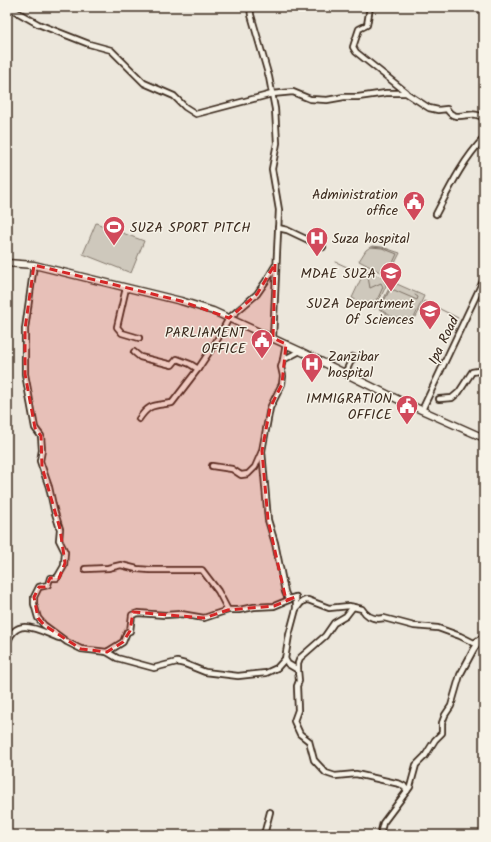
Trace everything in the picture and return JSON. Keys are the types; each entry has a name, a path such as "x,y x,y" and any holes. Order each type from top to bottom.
{"main road":[{"path":"7,263 34,265 200,306 286,344 422,410 484,438"}],"street":[{"path":"8,7 38,24 89,44 111,50 144,83 174,96 185,107 196,114 272,94 293,92 310,99 327,100 344,97 406,92"},
{"path":"250,7 275,109 277,143 272,169 279,210 275,264 273,338"},
{"path":"370,7 367,25 359,29 353,47 356,52 406,92 429,108 438,110 447,109 456,117 472,114 481,115 484,119"},
{"path":"436,214 451,185 470,155 483,139"},
{"path":"278,228 287,230 323,246"},
{"path":"138,419 150,406 172,403 198,369 216,342 229,318 257,294 275,264"},
{"path":"34,265 25,329 25,374 35,428 41,436 42,450 40,461 49,487 60,529 59,540 65,552 65,562 60,576 57,578 50,578 48,585 39,587 34,597 34,604 38,618 44,625 61,638"},
{"name":"Ipa Road","path":"422,410 484,279"},
{"path":"126,288 117,327 122,333 139,338"},
{"path":"212,466 232,469 241,475 248,474 255,467 262,451 270,408 282,384 283,376 281,367 286,344"},
{"path":"283,360 300,351"},
{"path":"134,352 140,357 172,365 177,359 198,369"},
{"path":"345,373 353,357"},
{"path":"439,399 452,398 459,392 472,372 484,370"},
{"path":"262,451 268,520 275,543 285,592 288,599 296,596"},
{"path":"85,569 108,568 120,565 150,570 202,570 218,590 228,610"},
{"path":"7,645 9,636 16,629 24,627 35,628 61,638 82,649 107,652 117,658 154,668 177,662 205,672 238,676 266,673 276,668 285,659 289,635 296,609 296,596"},
{"path":"107,652 123,642 127,632 130,631 132,615 138,613 165,616 181,614 204,618 228,610 274,606 296,596"},
{"path":"296,609 304,600 318,603 329,608 353,607 362,609 364,613 371,618 384,618 418,627 429,626 438,628 474,642 484,636"},
{"path":"353,607 346,616 334,623 325,636 300,658 298,663 297,686 298,710 294,721 300,734 309,741 314,760 326,773 335,776 356,774 400,784 404,786 407,791"},
{"path":"380,835 383,823 410,787 416,765 425,756 435,740 442,733 442,723 451,706 460,675 474,649 484,636"},
{"path":"285,659 288,664 298,670"},
{"path":"262,835 265,831 270,812"}],"highlighted area":[{"path":"275,264 273,338 286,344 282,384 270,408 262,451 268,520 286,600 296,597 274,606 228,610 204,618 133,612 130,631 123,642 107,652 81,649 44,625 38,618 34,597 39,587 46,587 50,578 59,578 65,563 60,529 42,467 41,436 35,428 25,374 25,329 34,265 181,301 229,318 257,294"}],"shaded area":[{"name":"SUZA SPORT PITCH","path":"96,223 144,241 131,273 83,254"},
{"path":"372,246 382,247 400,253 390,273 384,274 359,261 366,250"},
{"path":"365,270 383,278 386,286 375,309 352,298"},
{"path":"397,284 424,296 414,318 409,322 401,322 379,309 389,288"}],"waterway":[{"path":"371,247 382,248 397,254 390,269"},
{"path":"336,262 360,273"},
{"path":"364,275 368,277 370,288 381,283 383,287 378,298 374,301"},
{"path":"381,307 389,291 394,290 417,300 418,297 415,295"},
{"path":"416,317 424,301 458,318"}],"place":[{"name":"Administration office","path":"414,222"},
{"name":"SUZA SPORT PITCH","path":"114,246"},
{"name":"Suza hospital","path":"317,258"},
{"name":"MDAE SUZA","path":"391,292"},
{"name":"SUZA Department Of Sciences","path":"430,330"},
{"name":"PARLIAMENT OFFICE","path":"262,360"},
{"name":"Zanzibar hospital","path":"312,384"},
{"name":"IMMIGRATION OFFICE","path":"407,426"}]}
